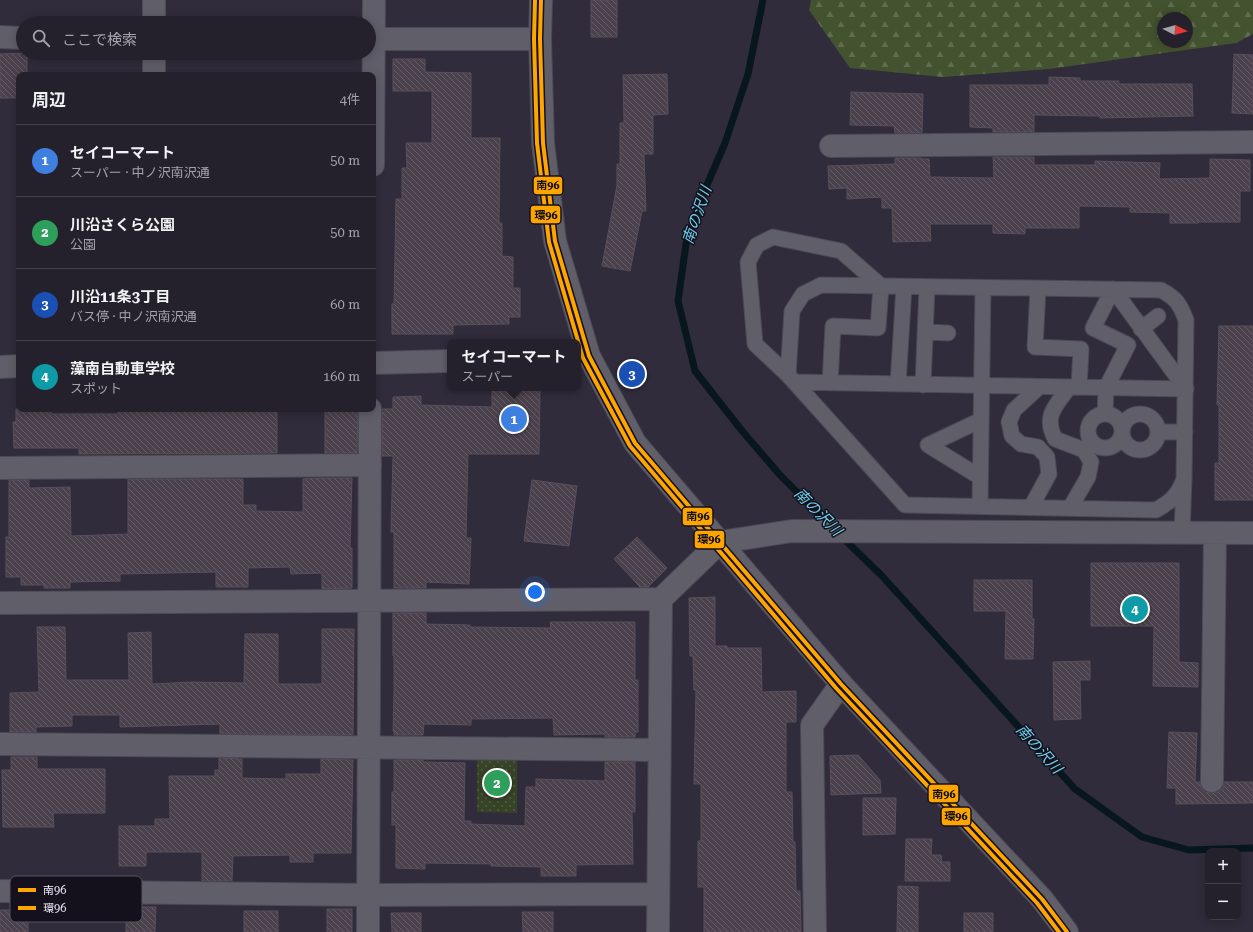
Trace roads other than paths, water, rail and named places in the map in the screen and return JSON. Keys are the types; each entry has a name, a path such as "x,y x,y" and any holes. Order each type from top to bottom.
{"street":[{"path":"154,0 154,16"},
{"path":"373,16 374,0"},
{"path":"540,0 544,143 555,241 580,339"},
{"path":"0,37 16,38"},
{"path":"376,39 540,39"},
{"path":"154,60 154,72"},
{"path":"372,60 372,72"},
{"path":"832,146 1253,142"},
{"path":"581,345 584,357 634,443 841,684 1042,899 1067,932"},
{"path":"376,363 447,361"},
{"path":"0,367 16,366"},
{"path":"368,932 370,747 370,412"},
{"path":"0,468 370,465"},
{"path":"0,603 661,599 720,542 792,531 1182,534 1253,533"},
{"path":"1212,781 1215,534"},
{"path":"658,932 661,599"},
{"path":"815,932 812,726 841,684"},
{"path":"0,744 659,750"},
{"path":"0,891 10,891"},
{"path":"142,893 368,895 658,894"}],"lane":[{"path":"881,286 841,251 773,237 757,245 748,262 755,344 791,378 906,504 1156,510 1166,505 1179,492 1184,479"},
{"path":"791,378 792,311 803,294 820,286 1162,290 1172,296 1181,306 1186,320 1186,389 1182,534"},
{"path":"830,383 833,326 878,328 881,286"},
{"path":"898,384 904,287"},
{"path":"924,385 928,287"},
{"path":"980,506 984,288"},
{"path":"1038,289 1035,347 1081,349 1074,387 1051,414 1049,428 1055,439 1084,450 1092,462 1088,477 1070,508"},
{"path":"1113,290 1186,389"},
{"path":"1105,414 1106,388 1128,345 1094,328 1113,290"},
{"path":"1141,329 1158,316"},
{"path":"926,332 948,333"},
{"path":"791,378 830,383 1186,389"},
{"path":"1031,507 1049,474 1047,457 1038,448 1021,444 1012,436 1009,422 1014,410 1039,387"},
{"path":"1122,431 1118,420 1114,416 1105,414 1097,416 1089,425 1089,436 1095,445 1100,448 1110,448 1119,442 1122,431 1127,420 1132,416 1143,415 1149,417 1154,421 1158,432 1157,438 1150,446 1140,450 1129,446 1125,442 1122,431"},
{"path":"980,477 928,445 981,420"},
{"path":"1158,432 1185,432"}],"waterway":[{"name":"南の沢川","path":"763,0 748,74 725,143 704,192 686,244 678,301 695,371 743,432 780,475 831,526"},
{"name":"南の沢川","path":"841,536 882,576 1075,789 1142,837 1189,850 1253,848"}],"place":[{"name":"川沿11条3丁目","path":"632,374"},
{"name":"セイコーマート","path":"514,419"},
{"name":"藻南自動車学校","path":"1135,609"},
{"name":"川沿さくら公園","path":"497,783"}]}
